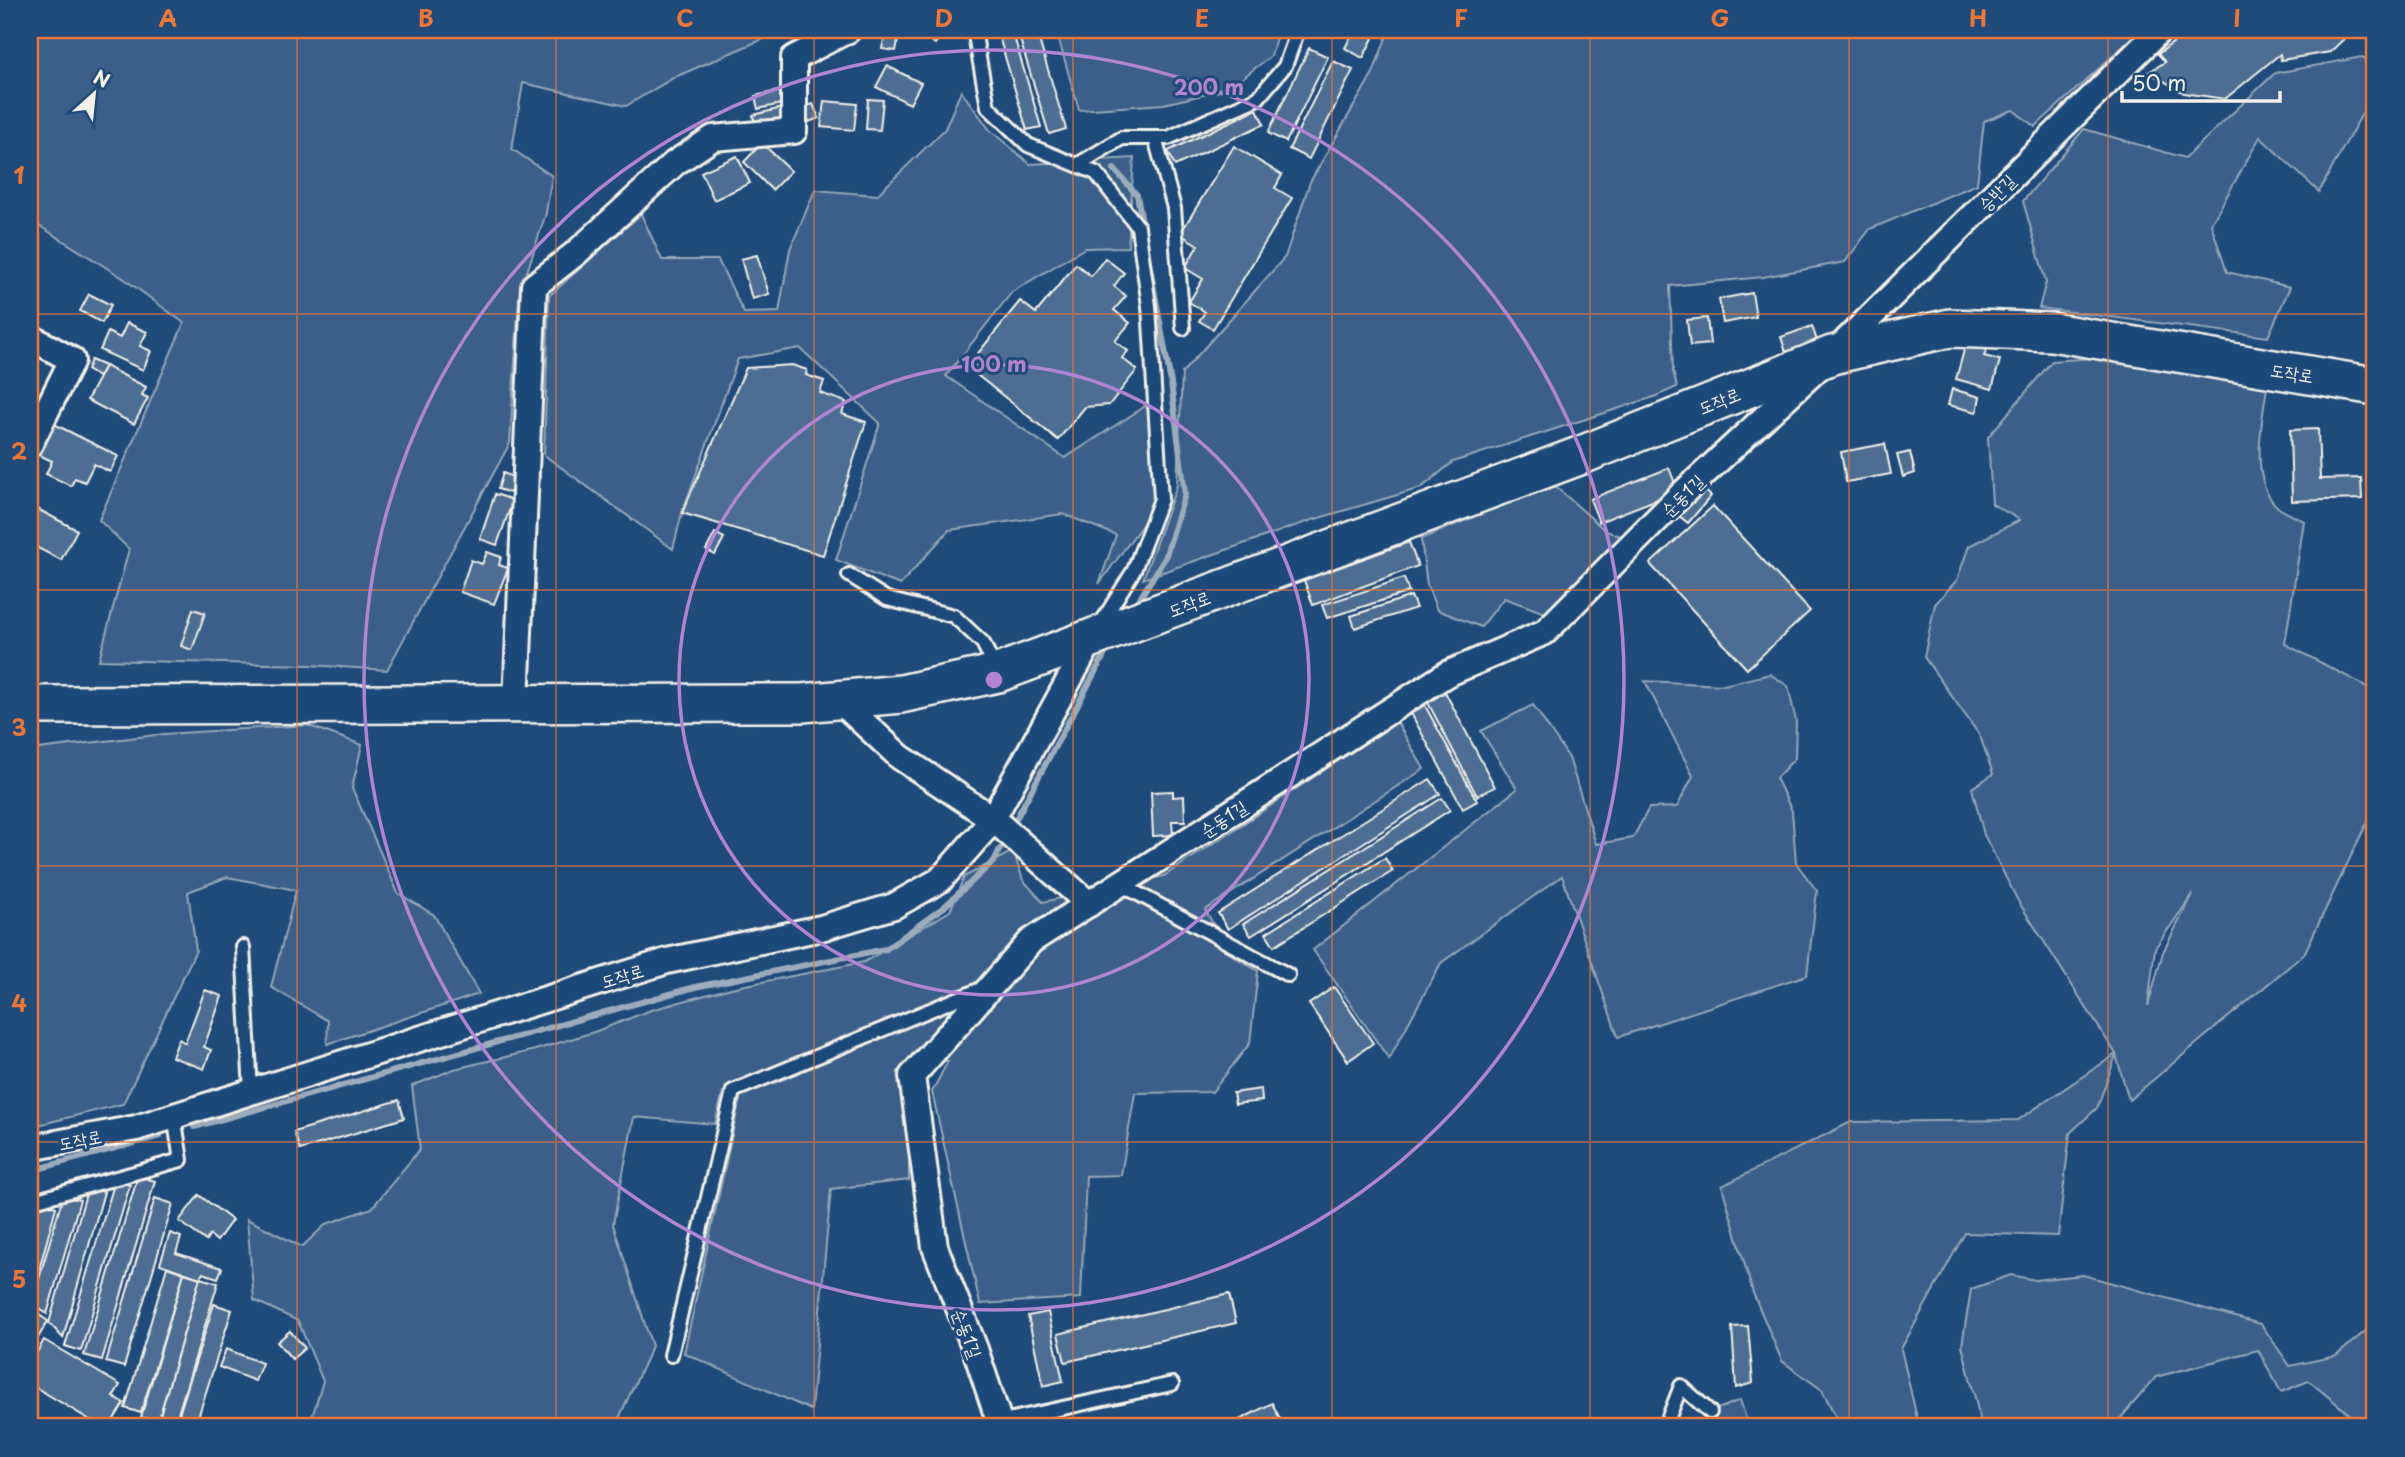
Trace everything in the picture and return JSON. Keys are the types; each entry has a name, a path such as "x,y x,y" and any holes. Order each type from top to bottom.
{"street":[{"path":"516,702 534,286 576,253 675,163 713,138 794,131 794,58 848,30"},
{"name":"승반길","path":"1832,355 2160,30"},
{"name":"도작로","path":"30,705 802,703 901,694 998,673 1091,640 1579,456 1832,355 1950,328 2052,332 2375,386"},
{"path":"30,337 72,360 30,444"},
{"name":"순동1길","path":"1000,1424 935,1247 912,1076 1031,941 1447,674 1545,632 1683,493 1832,355"},
{"name":"도작로","path":"30,1148 136,1128 667,961 821,928 894,906 940,880 993,819 1091,640"},
{"path":"839,699 900,757 993,819 1089,904"}],"lane":[{"path":"974,30 988,107 1028,145 1096,173 1138,227 1149,306 1161,499 1134,570 1091,640"},
{"path":"1077,165 1122,138 1168,138 1258,99 1285,66 1298,30"},
{"path":"1156,138 1174,208 1184,328"},
{"path":"849,575 887,599 954,616 983,643 998,673"},
{"path":"1120,884 1288,975"},
{"path":"243,947 251,1092"},
{"path":"671,1355 733,1091 995,984"},
{"path":"30,1202 181,1160 174,1116"},
{"path":"1000,1424 1172,1384"},
{"path":"1665,1427 1681,1386 1710,1412"}],"shaded area":[{"path":"30,30 763,30 763,39 675,77 626,106 523,83 512,149 552,176 546,213 519,297 510,443 387,670 309,665 99,660 129,549 99,520 184,323 123,278 30,220"},
{"path":"1056,30 1278,30 1271,56 1228,89 1164,104 1079,110"},
{"path":"1389,30 2141,30 2035,127 2013,110 1984,121 1977,184 1870,229 1845,262 1763,277 1670,286 1673,371 1677,387 1654,397 1453,462 1421,488 1312,520 1143,579 1177,485 1182,373 1285,257 1310,182 1373,73"},
{"path":"2362,57 2375,64 2375,90 2319,192 2260,137 2211,224 2227,272 2290,287 2268,337 2039,308 2046,282 2023,201 2084,129 2185,158 2275,73"},
{"path":"961,91 990,130 1030,164 1134,158 1128,247 1085,248 1012,292 946,376 1065,458 1147,405 1161,499 1099,584 1116,535 1063,514 949,530 900,585 836,560 880,423 800,348 738,359 682,513 673,549 544,455 549,296 641,214 662,260 718,260 744,313 779,312 790,249 815,190 877,195 945,129"},
{"path":"2133,355 2269,375 2261,426 2260,464 2263,481 2269,496 2279,508 2304,521 2285,644 2375,691 2375,806 2304,954 2129,1100 2116,1055 2097,1108 2070,1133 2058,1236 1965,1233 1901,1349 1919,1427 1841,1427 1822,1390 1782,1361 1753,1293 1722,1186 1851,1122 2018,1120 2116,1054 2018,901 1984,835 1972,788 1993,774 1980,736 1924,657 1935,604 1957,580 1969,546 2020,520 1992,504 1988,437 2052,361","holes":["2193,894 2163,952 2148,1006 2155,948"]},
{"path":"1556,487 1606,531 1623,537 1568,597 1545,613 1504,598 1481,627 1437,610 1427,585 1421,539 1533,492"},
{"path":"1770,674 1788,686 1796,721 1795,758 1776,778 1792,811 1796,863 1817,891 1807,975 1618,1037 1562,876 1441,963 1389,1059 1313,950 1517,789 1481,731 1533,705 1569,758 1596,844 1633,838 1649,808 1677,807 1693,776 1645,681 1724,685"},
{"path":"1397,722 1424,769 1205,910 1232,955 1258,971 1250,1043 1212,1092 1135,1093 1121,1175 1086,1176 1081,1298 980,1304 932,1092 948,1061 908,1059 909,1180 831,1189 811,1410 684,1353 741,1094 865,1046 860,1033 723,1092 715,1124 634,1117 613,1224 652,1346 615,1427 309,1427 323,1381 298,1321 254,1300 247,1219 302,1247 326,1224 372,1208 420,1149 412,1086 454,1069 535,1050 597,1031 651,1010 731,988 864,962 950,911 964,877 1013,851 1023,880 1043,902 1164,876"},
{"path":"307,725 362,745 352,788 398,893 434,915 479,994 327,1044 328,1021 271,987 296,890 227,877 188,892 196,950 123,1104 30,1127 30,750 164,734"},
{"path":"2011,1275 2035,1280 2083,1275 2261,1324 2290,1366 2336,1356 2375,1323 2375,1427 2365,1427 2309,1381 2281,1392 2258,1350 2156,1377 2113,1427 1982,1427 1962,1345 1971,1289"},
{"path":"1740,1400 1749,1427 1713,1427 1710,1412"}],"building":[{"path":"886,30 900,30 896,51 882,49"},
{"path":"915,30 946,30 935,44"},
{"path":"997,30 1012,30 1041,127 1027,130"},
{"path":"1017,30 1036,30 1066,129 1049,134"},
{"path":"1354,30 1377,30 1363,58 1345,48"},
{"path":"2190,30 2345,30 2346,37 2330,52 2281,60 2280,54 2225,99 2184,93 2149,72 2165,62 2158,54"},
{"path":"1309,48 1328,57 1286,142 1268,133"},
{"path":"1333,61 1353,70 1309,159 1289,149"},
{"path":"887,66 921,83 910,104 876,87"},
{"path":"783,90 786,103 758,109 755,96"},
{"path":"868,99 883,100 880,130 866,129"},
{"path":"824,101 857,104 854,130 821,127"},
{"path":"813,104 819,118 809,122 804,107"},
{"path":"782,108 785,120 756,127 753,115"},
{"path":"1257,109 1264,124 1175,166 1168,151"},
{"path":"762,143 791,171 772,190 744,162"},
{"path":"1234,146 1282,175 1275,188 1292,198 1213,329 1199,321 1205,312 1189,302 1203,279 1185,268 1198,245 1180,234"},
{"path":"737,156 750,183 714,200 701,172"},
{"path":"757,255 769,294 752,299 741,259"},
{"path":"1105,258 1124,273 1114,286 1126,296 1114,310 1130,323 1115,341 1128,351 1122,358 1137,370 1109,405 1085,407 1058,440 967,367 1020,301 1036,313 1076,264 1091,276"},
{"path":"1752,293 1756,317 1723,323 1719,299"},
{"path":"89,294 111,305 102,323 80,311"},
{"path":"1707,318 1710,344 1690,346 1687,320"},
{"path":"127,323 147,332 140,346 151,351 143,370 100,350 108,332 120,338"},
{"path":"1812,326 1817,341 1786,352 1781,337"},
{"path":"1966,343 1987,349 1984,356 2000,360 1992,389 1956,379"},
{"path":"91,360 105,366 99,377 87,370"},
{"path":"792,365 807,370 806,375 824,381 820,393 846,402 842,414 866,422 823,555 682,513 746,368"},
{"path":"105,366 146,387 142,395 148,398 134,424 87,400"},
{"path":"1952,389 1980,397 1977,412 1948,405"},
{"path":"52,423 118,456 110,472 94,464 85,482 75,478 71,486 46,474 52,461 37,454"},
{"path":"2318,429 2320,479 2361,478 2362,499 2292,501 2290,430"},
{"path":"1885,444 1891,474 1846,482 1841,452"},
{"path":"1910,452 1915,473 1903,477 1897,455"},
{"path":"1669,468 1678,491 1599,522 1590,499"},
{"path":"503,473 516,478 510,493 498,489"},
{"path":"1701,487 1711,496 1688,523 1678,515"},
{"path":"495,494 513,500 497,545 480,539"},
{"path":"30,505 77,530 61,560 34,546 30,553"},
{"path":"1713,506 1810,611 1747,669 1650,564"},
{"path":"715,533 724,538 715,555 706,550"},
{"path":"1409,542 1418,566 1313,605 1304,580"},
{"path":"487,552 501,557 499,565 508,568 494,604 460,592 471,560 482,564"},
{"path":"1404,578 1409,592 1327,618 1322,605"},
{"path":"1411,596 1416,608 1355,628 1351,616"},
{"path":"193,609 205,613 192,650 181,646"},
{"path":"1444,690 1495,787 1477,796 1426,699"},
{"path":"1422,700 1477,801 1463,809 1408,708"},
{"path":"1430,779 1440,794 1228,929 1218,913"},
{"path":"1173,791 1173,797 1184,796 1185,821 1172,821 1173,835 1153,836 1151,792"},
{"path":"1442,798 1450,810 1251,936 1243,924"},
{"path":"1385,858 1393,871 1274,946 1266,933"},
{"path":"1334,987 1373,1043 1348,1061 1309,1004"},
{"path":"205,990 222,996 204,1047 211,1050 204,1069 172,1057 179,1039 185,1043"},
{"path":"1261,1089 1262,1101 1235,1104 1233,1093"},
{"path":"399,1100 404,1118 300,1150 294,1132"},
{"path":"138,1176 155,1181 102,1360 84,1355"},
{"path":"115,1181 130,1185 81,1351 65,1346"},
{"path":"88,1187 104,1192 63,1338 49,1323"},
{"path":"199,1195 232,1220 217,1241 210,1235 206,1241 179,1221"},
{"path":"63,1196 80,1200 47,1314 32,1303"},
{"path":"155,1198 173,1204 124,1367 106,1362"},
{"path":"37,1201 56,1207 33,1292 30,1289 30,1227"},
{"path":"170,1233 181,1237 176,1253 222,1268 218,1278 203,1273 200,1278 160,1264"},
{"path":"167,1267 184,1273 141,1413 125,1408"},
{"path":"184,1273 200,1278 158,1422 141,1417"},
{"path":"200,1278 218,1283 174,1427 158,1422"},
{"path":"1229,1294 1236,1323 1065,1362 1058,1334"},
{"path":"214,1304 232,1310 195,1427 175,1427"},
{"path":"30,1309 48,1321 36,1341 30,1337"},
{"path":"1048,1312 1063,1381 1043,1386 1028,1316"},
{"path":"1748,1326 1753,1383 1736,1388 1732,1327"},
{"path":"290,1331 305,1348 292,1359 277,1342"},
{"path":"44,1340 120,1385 113,1397 124,1403 109,1427 102,1427 30,1384 30,1347 37,1352"},
{"path":"226,1349 262,1363 255,1381 219,1367"},
{"path":"1272,1403 1284,1427 1231,1427 1230,1425"}],"waterway":[{"path":"1114,169 1137,195 1171,383 1185,494 1165,558 1135,606"},
{"path":"1017,817 1106,652"},
{"path":"194,1127 695,987 886,949 944,907 994,861 1000,849"},
{"path":"30,1171 160,1136"}]}
